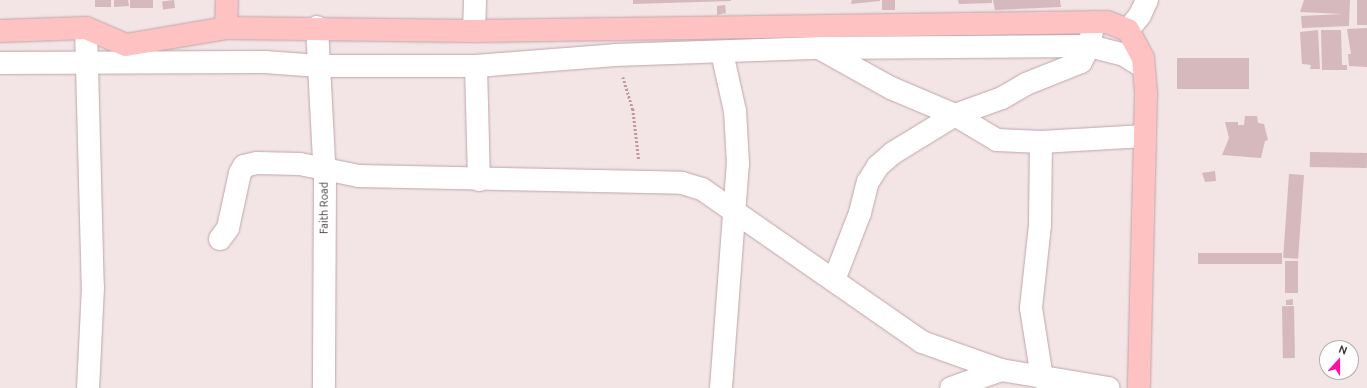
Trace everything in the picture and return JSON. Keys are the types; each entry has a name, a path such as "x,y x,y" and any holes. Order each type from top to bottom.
{"street":[{"path":"226,0 226,28"},
{"path":"474,0 474,31"},
{"path":"1128,30 1140,15 1147,0"},
{"path":"834,280 860,213 868,182 878,166 893,153 955,115 1002,98 1026,84 1081,62 1090,46 1094,22"},
{"path":"0,31 86,28 126,45 226,28 317,27 474,31 1107,22 1128,30 1143,58 1145,136 1139,388"},
{"name":"Faith Road","path":"317,27 324,169 324,388"},
{"path":"86,28 85,62 92,287 88,388"},
{"path":"0,63 265,62 319,66 476,66 615,55 819,48 1090,46 1124,55 1143,67"},
{"path":"819,48 891,88 955,115 997,140 1041,142 1145,136"},
{"path":"722,52 735,110 738,164 733,211 722,388"},
{"path":"476,66 479,180"},
{"path":"1041,142 1040,225 1031,308 1042,378"},
{"path":"220,239 228,228 244,166 257,163 300,164 359,176 479,180 682,183 702,189 922,342 989,379"},
{"path":"951,388 989,379 1042,378 1109,388"}],"path":[{"path":"615,55 634,109 642,183"}],"building":[{"path":"95,0 111,0 111,7 95,7"},
{"path":"114,0 128,0 129,6 114,7"},
{"path":"130,0 153,0 153,8 130,8"},
{"path":"174,0 175,8 163,9 162,1"},
{"path":"633,0 731,0 731,1 633,4"},
{"path":"852,0 880,0 880,1 851,4"},
{"path":"882,0 895,0 895,10 882,10"},
{"path":"958,0 992,0 992,3 959,4"},
{"path":"993,0 1060,0 1061,7 995,10"},
{"path":"1304,0 1350,0 1349,26 1302,28 1301,16 1343,14 1300,12"},
{"path":"1357,0 1367,0 1367,25 1357,25"},
{"path":"725,5 726,13 717,15 717,6"},
{"path":"1367,28 1367,67 1349,66 1348,54 1351,54 1347,29"},
{"path":"1318,30 1320,69 1310,69 1311,65 1302,64 1300,32"},
{"path":"1321,30 1341,30 1342,65 1347,65 1347,70 1322,70"},
{"path":"1177,58 1249,58 1249,89 1177,89"},
{"path":"1245,116 1257,116 1258,123 1264,124 1268,140 1265,141 1261,158 1222,155 1229,138 1225,122 1238,122 1238,125 1244,125"},
{"path":"1310,152 1367,153 1367,168 1310,167"},
{"path":"1215,171 1216,181 1205,182 1202,173"},
{"path":"1289,174 1304,175 1298,259 1283,258"},
{"path":"1198,253 1282,253 1282,264 1198,264"},
{"path":"1285,261 1298,261 1298,293 1285,293"},
{"path":"1293,299 1293,305 1286,305 1286,300"},
{"path":"1282,306 1294,306 1295,358 1283,358"}]}
